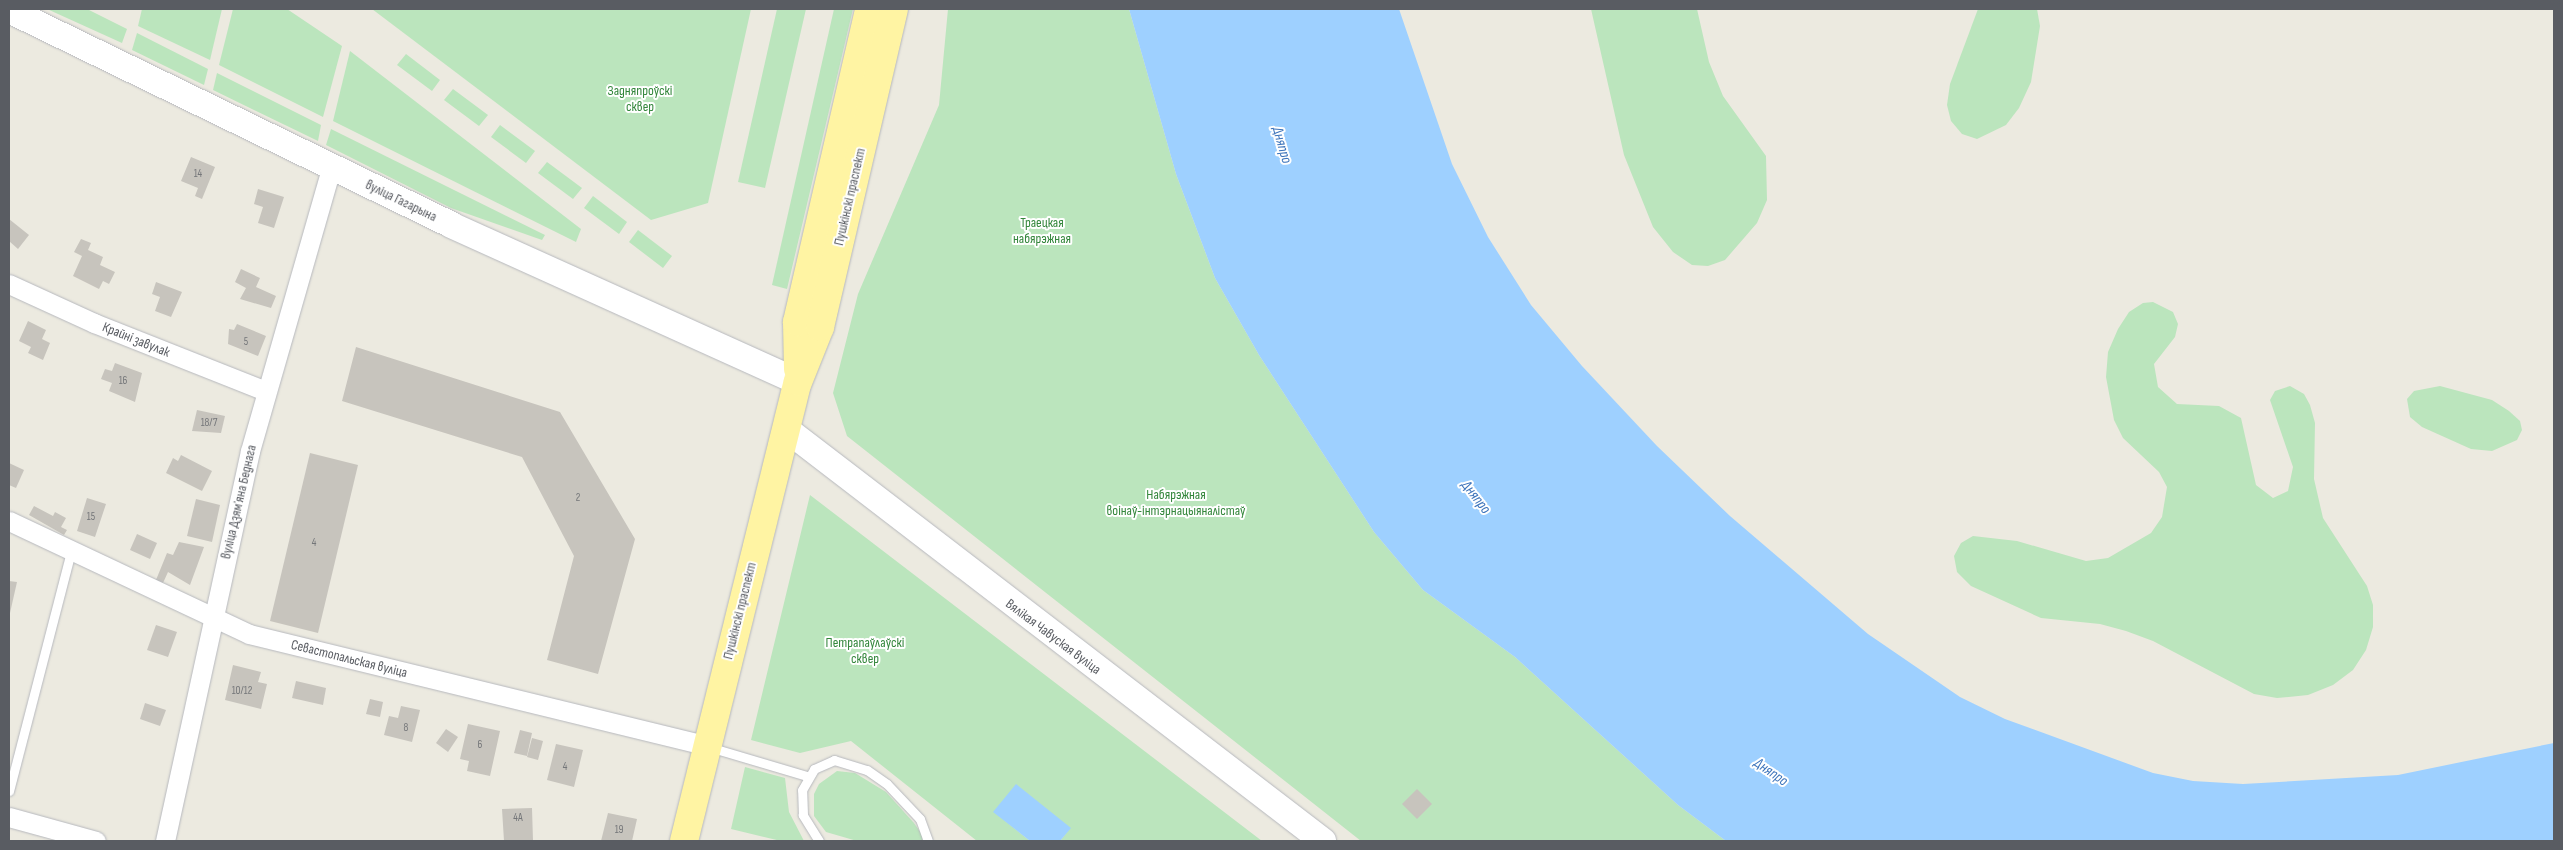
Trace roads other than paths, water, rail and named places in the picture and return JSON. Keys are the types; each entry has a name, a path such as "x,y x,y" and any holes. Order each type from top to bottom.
{"main road":[{"name":"Пушкінскі праспект","path":"798,382 797,322 869,9"},
{"name":"Пушкінскі праспект","path":"684,841 798,382 820,327 894,9"},
{"name":"вуліца Гагарына","path":"9,10 331,168 798,382"},
{"name":"Вялікая Чавуская вуліца","path":"786,429 1323,841"}],"street":[{"name":"вуліца Дзямʼяна Беднага","path":"165,841 266,391 331,168"},
{"name":"Крайні завулак","path":"9,284 94,323 266,391"},
{"name":"Севастопальская вуліца","path":"9,522 214,620 258,637 708,746"},
{"path":"9,817 96,841"}],"lane":[{"path":"9,791 71,551"},
{"path":"708,746 807,776"},
{"path":"818,841 807,828 800,803 807,776 834,760 867,770 912,808 928,841"}],"water":[{"name":"Дняпро","path":"1129,9 1399,9 1452,164 1488,237 1531,305 1582,366 1657,446 1730,516 1868,634 1960,697 2005,719 2153,773 2193,781 2243,784 2398,775 2554,743 2554,841 1726,841 1678,805 1515,657 1423,590 1374,532 1259,355 1215,278 1176,174"},
{"path":"1016,784 1071,828 1060,841 1030,841 993,812"}],"park label":[{"name":"Задняпроўскі сквер","path":"640,99"},
{"name":"Траецкая набярэжная","path":"1042,232"},
{"name":"Набярэжная воінаў-інтэрнацыяналістаў","path":"1176,504"},
{"name":"Петрапаўлаўскі сквер","path":"865,652"}]}
